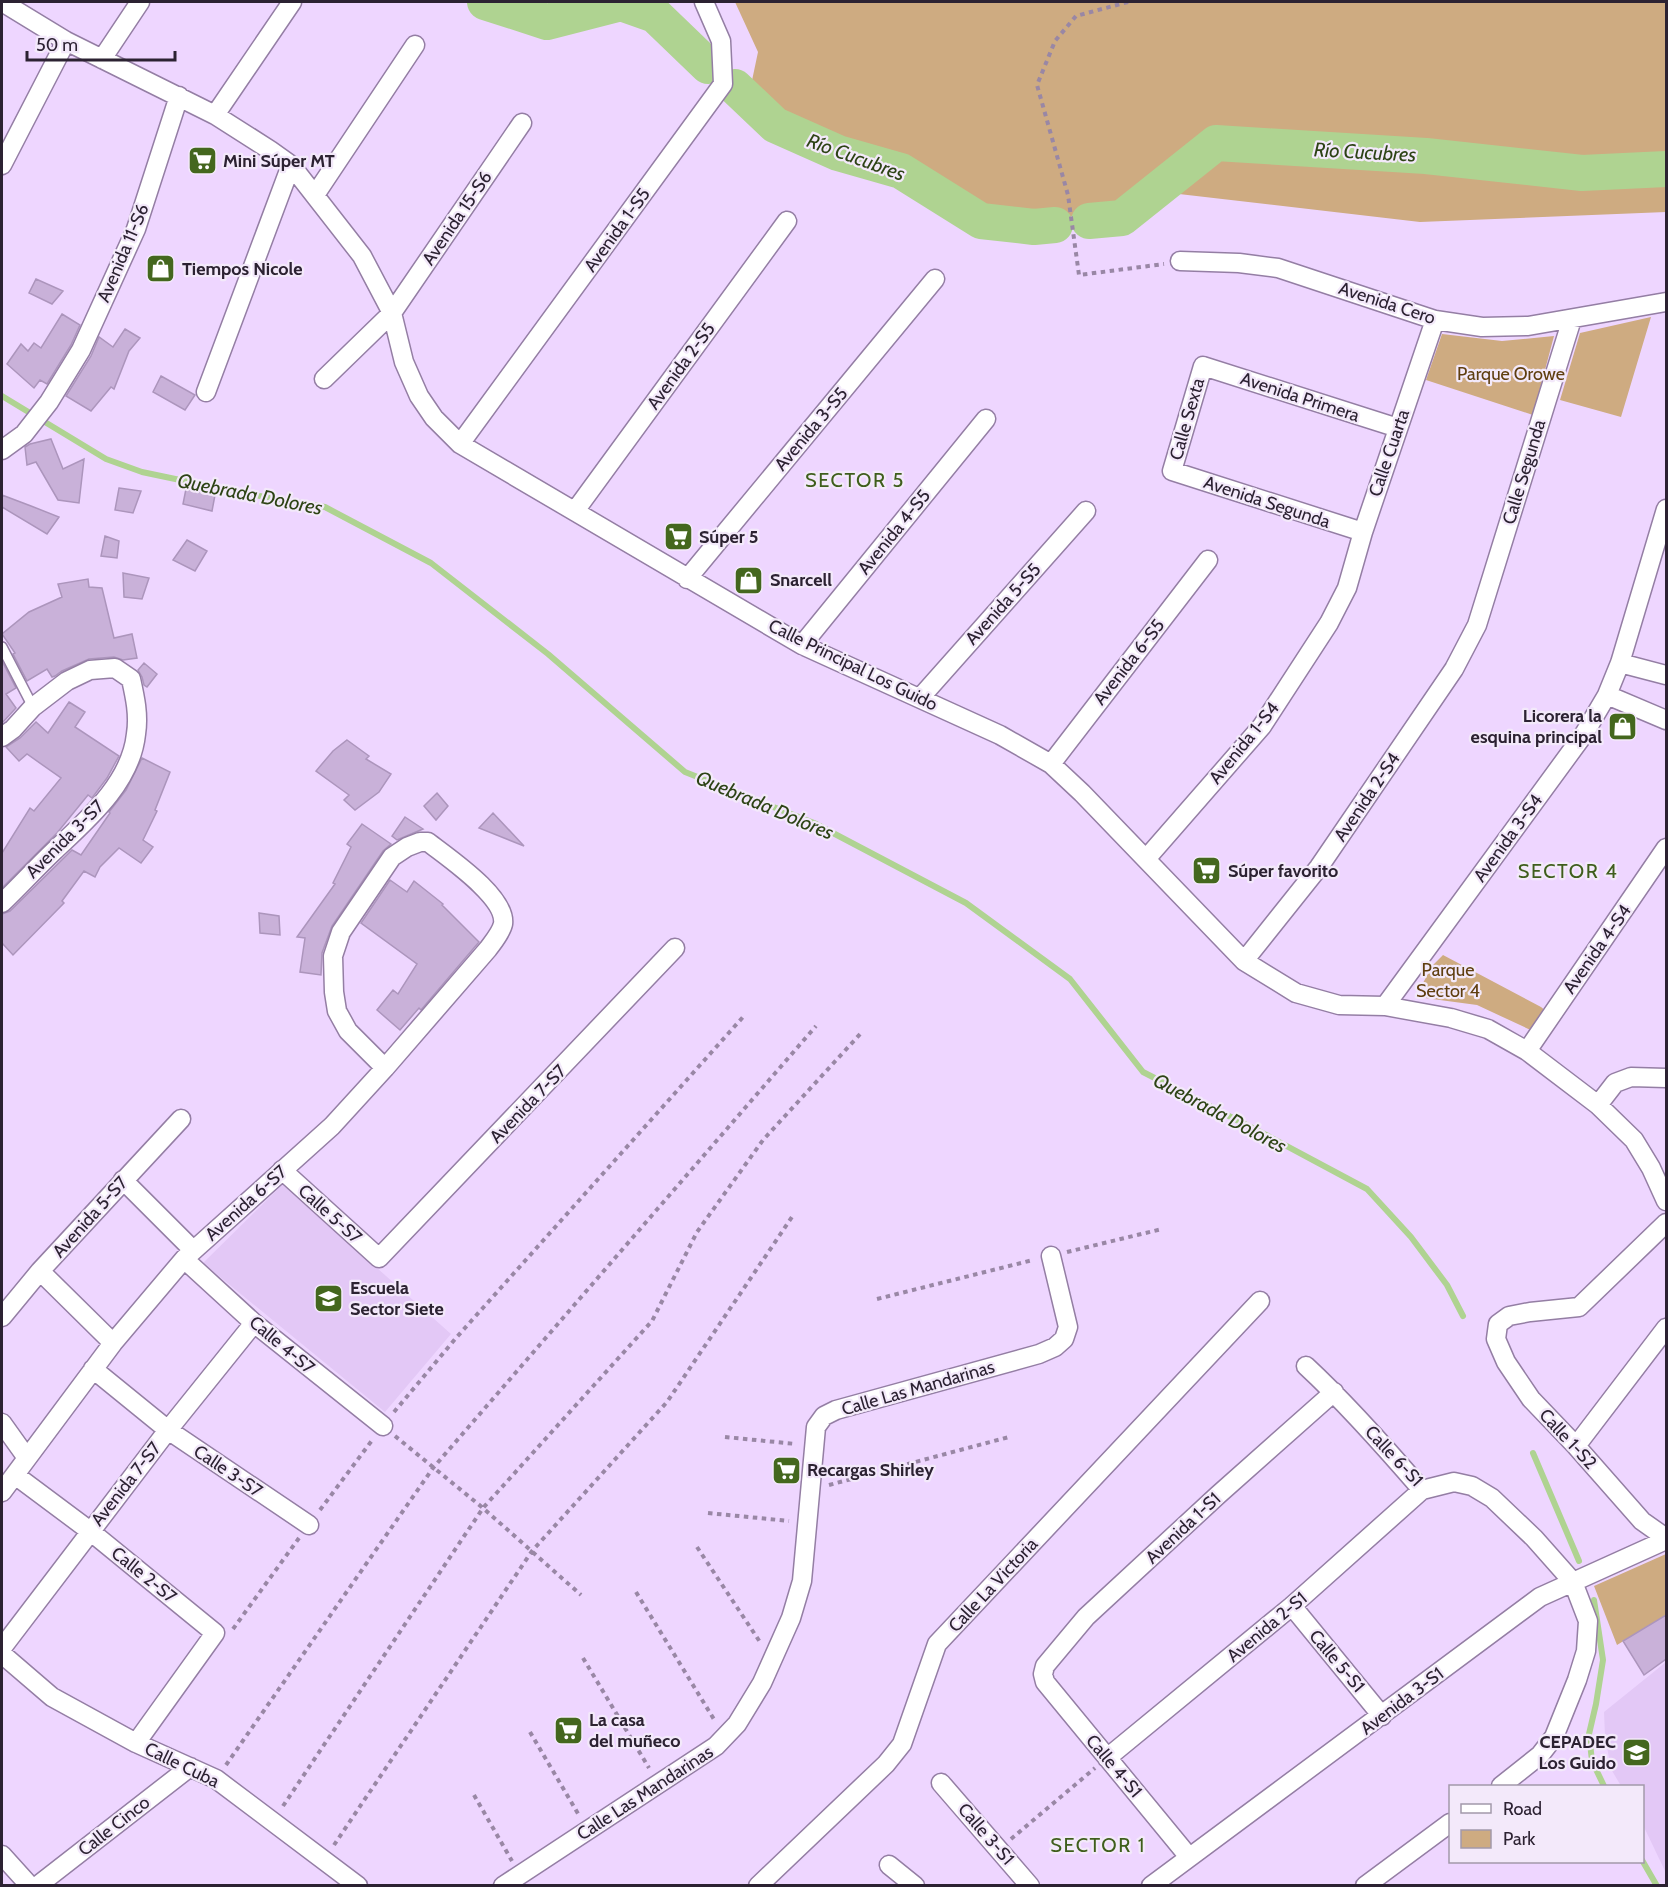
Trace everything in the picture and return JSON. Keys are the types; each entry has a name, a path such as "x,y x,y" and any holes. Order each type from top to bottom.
{"street":[{"name":"Calle Principal Los Guido","path":"2,2 66,40 215,115 291,165 362,256 392,313 404,362 419,396 434,418 460,444 802,645 1000,735 1050,764 1082,793 1244,961 1296,993 1339,1005 1385,1006 1451,1018 1488,1029 1527,1051 1598,1104 1634,1140 1651,1168 1666,1200"},
{"path":"102,59 140,2"},
{"path":"215,115 292,2"},
{"name":"Avenida 1-S5","path":"460,444 723,84 721,41 704,2"},
{"path":"2,165 66,40"},
{"path":"315,195 415,45"},
{"name":"Avenida 11-S6","path":"2,450 24,434 49,402 81,350 136,229 179,96"},
{"name":"Avenida 15-S6","path":"324,379 392,313 522,123"},
{"path":"206,392 291,165"},
{"name":"Avenida 2-S5","path":"575,511 787,221"},
{"name":"Avenida Cero","path":"1180,261 1239,263 1278,268 1435,320 1482,327 1528,326 1666,302"},
{"name":"Avenida 3-S5","path":"687,579 935,279"},
{"name":"Calle Segunda","path":"1477,625 1572,319"},
{"name":"Calle Cuarta","path":"1347,588 1363,532 1435,320"},
{"name":"Avenida Primera","path":"1203,366 1398,428"},
{"name":"Calle Sexta","path":"1172,471 1203,366"},
{"name":"Avenida 4-S5","path":"802,645 986,419"},
{"name":"Avenida Segunda","path":"1172,471 1363,532"},
{"name":"Avenida 3-S4","path":"1385,1006 1584,734 1607,695 1620,663 1666,509"},
{"name":"Avenida 5-S5","path":"920,698 1086,511"},
{"name":"Avenida 6-S5","path":"1050,764 1208,560"},
{"name":"Avenida 1-S4","path":"1146,859 1262,726 1329,623 1347,588"},
{"name":"Avenida 2-S4","path":"1244,961 1319,867 1454,669 1477,625"},
{"path":"1620,663 1666,675"},
{"name":"Avenida 3-S7","path":"2,737 13,729 33,707 67,681 90,670 115,668 131,679 136,704 136,735 126,768 95,813 2,903"},
{"path":"1607,695 1666,720"},
{"name":"Avenida 6-S7","path":"2,1492 113,1342 189,1255 332,1126 386,1068 500,932 503,923 500,908 488,892 428,842 420,842 407,847 392,857 341,932 333,956 337,1011 348,1031 386,1068"},
{"name":"Avenida 4-S4","path":"1527,1051 1666,848"},
{"name":"Avenida 7-S7","path":"379,1258 675,948"},
{"path":"1598,1104 1615,1083 1631,1077 1666,1077"},
{"name":"Avenida 5-S7","path":"2,1317 40,1271 181,1119"},
{"name":"Calle 5-S7","path":"282,1170 379,1258"},
{"name":"Calle 4-S7","path":"123,1180 189,1255 254,1323 383,1426"},
{"name":"Calle 1-S2","path":"1666,1223 1579,1307 1509,1316 1498,1324 1496,1339 1506,1362 1531,1399 1642,1521 1666,1539"},
{"name":"Calle Las Mandarinas","path":"503,1886 716,1746 737,1724 762,1683 791,1618 802,1581 816,1426 824,1416 836,1410 1039,1354 1055,1347 1064,1340 1068,1327 1051,1256"},
{"path":"40,1271 113,1342"},
{"name":"Calle La Victoria","path":"758,1886 885,1764 902,1744 937,1644 1260,1301"},
{"name":"Avenida 7-S7","path":"2,1648 168,1430 254,1323"},
{"path":"1576,1446 1666,1328"},
{"name":"Calle 6-S1","path":"1306,1366 1368,1427 1422,1490 1454,1482 1472,1486 1491,1498 1534,1538 1572,1582 1588,1621 1586,1651 1577,1680 1554,1737 1540,1755 1502,1785"},
{"name":"Calle 3-S7","path":"93,1369 168,1430 309,1525"},
{"name":"Avenida 1-S1","path":"1043,1674 1045,1666 1086,1617 1334,1392"},
{"path":"2,1423 27,1458"},
{"name":"Calle 2-S7","path":"15,1474 90,1531 215,1633 136,1743"},
{"name":"Avenida 2-S1","path":"1107,1758 1292,1606 1422,1490"},
{"name":"Avenida 3-S1","path":"1151,1886 1540,1597 1666,1539"},
{"name":"Calle 5-S1","path":"1292,1606 1382,1716"},
{"name":"Calle Cuba","path":"2,1654 52,1697 136,1743 216,1779 358,1886"},
{"name":"Calle 4-S1","path":"1043,1674 1045,1682 1189,1857"},
{"name":"Calle Cinco","path":"37,1886 190,1767"},
{"name":"Calle 3-S1","path":"941,1783 1030,1886"},
{"path":"1365,1886 1449,1824"},
{"path":"2,1855 30,1886"},
{"path":"889,1865 915,1886"}],"lane":[{"path":"2,647 33,707"}],"path":[{"path":"1128,2 1076,16 1055,41 1037,85 1068,195 1079,275 1180,261"},
{"path":"581,1595 483,1508 383,1426 456,1338 743,1017"},
{"path":"216,1779 433,1468 816,1026"},
{"path":"272,1822 483,1508 652,1322 698,1232 763,1140 862,1032"},
{"path":"323,1860 532,1551 667,1401 792,1217"},
{"path":"877,1299 1162,1229"},
{"path":"725,1437 815,1446"},
{"path":"811,1489 1009,1437"},
{"path":"708,1513 807,1523"},
{"path":"697,1547 772,1660"},
{"path":"636,1592 725,1737"},
{"path":"583,1658 658,1784"},
{"path":"530,1732 588,1830"},
{"path":"999,1849 1107,1758"},
{"path":"474,1796 519,1875"}],"shaded area":[{"name":"Escuela Sector Siete","path":"283,1184 451,1334 385,1412 203,1263"},
{"name":"CEPADEC Los Guido","path":"1666,1662 1666,1873 1644,1827 1644,1785 1620,1785 1611,1769 1605,1736 1604,1712"}],"green space":[{"path":"735,2 1666,2 1666,212 1420,222 1179,194 1121,210 1033,221 991,211 910,161 847,143 789,116 750,90 758,52"},
{"name":"Parque Orowe","path":"1651,317 1621,417 1560,400 1580,333"},
{"name":"Parque Orowe","path":"1442,334 1502,341 1554,336 1533,415 1426,380"},
{"name":"Parque Sector 4","path":"1443,955 1541,1007 1547,1012 1537,1033 1477,1005 1425,998 1419,990 1433,965"},
{"path":"1666,1554 1666,1615 1617,1645 1594,1586"}],"building":[{"path":"36,279 63,291 52,304 29,293"},
{"path":"62,314 80,325 71,345 47,384 40,380 34,388 7,364 21,344 28,351 34,343 41,348"},
{"path":"125,329 140,338 129,351 114,389 111,387 91,411 66,396 91,356 99,337 113,347"},
{"path":"161,376 195,395 185,410 153,392"},
{"path":"51,439 63,469 84,459 79,503 58,500 36,462 27,465 25,447"},
{"path":"119,488 141,491 133,513 115,510"},
{"path":"186,489 215,495 212,511 183,504"},
{"path":"2,495 59,517 47,534 2,507"},
{"path":"105,536 119,541 117,558 101,556"},
{"path":"187,540 207,551 195,571 173,560"},
{"path":"123,573 149,578 142,599 124,597"},
{"path":"88,579 89,587 102,588 114,638 132,634 137,658 89,659 55,676 52,677 47,669 27,681 13,654 15,653 2,634 29,612 62,597 58,584"},
{"path":"2,661 16,688 6,694 16,708 2,723"},
{"path":"144,663 157,674 147,687 138,670"},
{"path":"69,702 85,712 75,727 119,756 107,778 92,798 88,795 57,833 2,888 2,853 30,808 34,811 61,778 27,754 19,761 6,747 20,738 36,722 48,733"},
{"path":"347,740 369,756 366,759 391,774 379,792 355,810 344,800 349,795 316,771 333,751"},
{"path":"142,758 170,772 155,810 157,811 143,840 153,847 141,863 119,848 100,867 95,877 84,871 62,901 64,903 13,955 2,943 2,914 10,911 72,850 81,855 126,790"},
{"path":"437,793 448,806 436,820 424,806"},
{"path":"493,813 524,846 479,828"},
{"path":"405,817 423,829 397,840 392,836"},
{"path":"362,824 391,844 383,851 332,926 322,953 321,975 300,972 305,938 297,937 335,884 333,883 351,847 347,844"},
{"path":"390,880 407,892 414,881 443,904 479,942 421,1010 419,1008 400,1030 377,1010 393,990 398,994 417,964 361,923"},
{"path":"259,913 279,916 280,935 260,933"},
{"path":"1666,1615 1666,1659 1644,1675 1623,1641"}],"waterway":[{"name":"Río Cucubres","path":"485,2 547,22 621,3 655,15 708,66"},
{"name":"Río Cucubres","path":"735,87 775,125 838,153 901,171 981,221 1034,227 1055,225"},
{"name":"Río Cucubres","path":"1089,221 1122,218 1216,143 1426,156 1582,173 1666,169"},
{"name":"Quebrada Dolores","path":"2,396 106,459 142,472 242,493 325,507 431,563 548,654 685,772 814,823 966,903 1070,979 1143,1072 1367,1189 1411,1237 1447,1285 1463,1316"},
{"name":"Quebrada Dolores","path":"1533,1453 1579,1561"},
{"name":"Quebrada Dolores","path":"1594,1600 1603,1660 1589,1734 1592,1761 1604,1785"},
{"name":"Quebrada Dolores","path":"1644,1863 1657,1886"}],"place":[{"name":"Mini Súper MT","path":"202,161"},
{"name":"Tiempos Nicole","path":"161,269"},
{"name":"Súper 5","path":"678,537"},
{"name":"Snarcell","path":"749,580"},
{"name":"Licorera la esquina principal","path":"1623,726"},
{"name":"Súper favorito","path":"1207,871"},
{"name":"Escuela Sector Siete","path":"329,1298"},
{"name":"Recargas Shirley","path":"786,1470"},
{"name":"La casa del muñeco","path":"568,1730"},
{"name":"CEPADEC Los Guido","path":"1637,1752"}],"district":[{"name":"SECTOR 5","path":"855,480"},
{"name":"SECTOR 4","path":"1568,871"},
{"name":"SECTOR 1","path":"1098,1845"}]}
